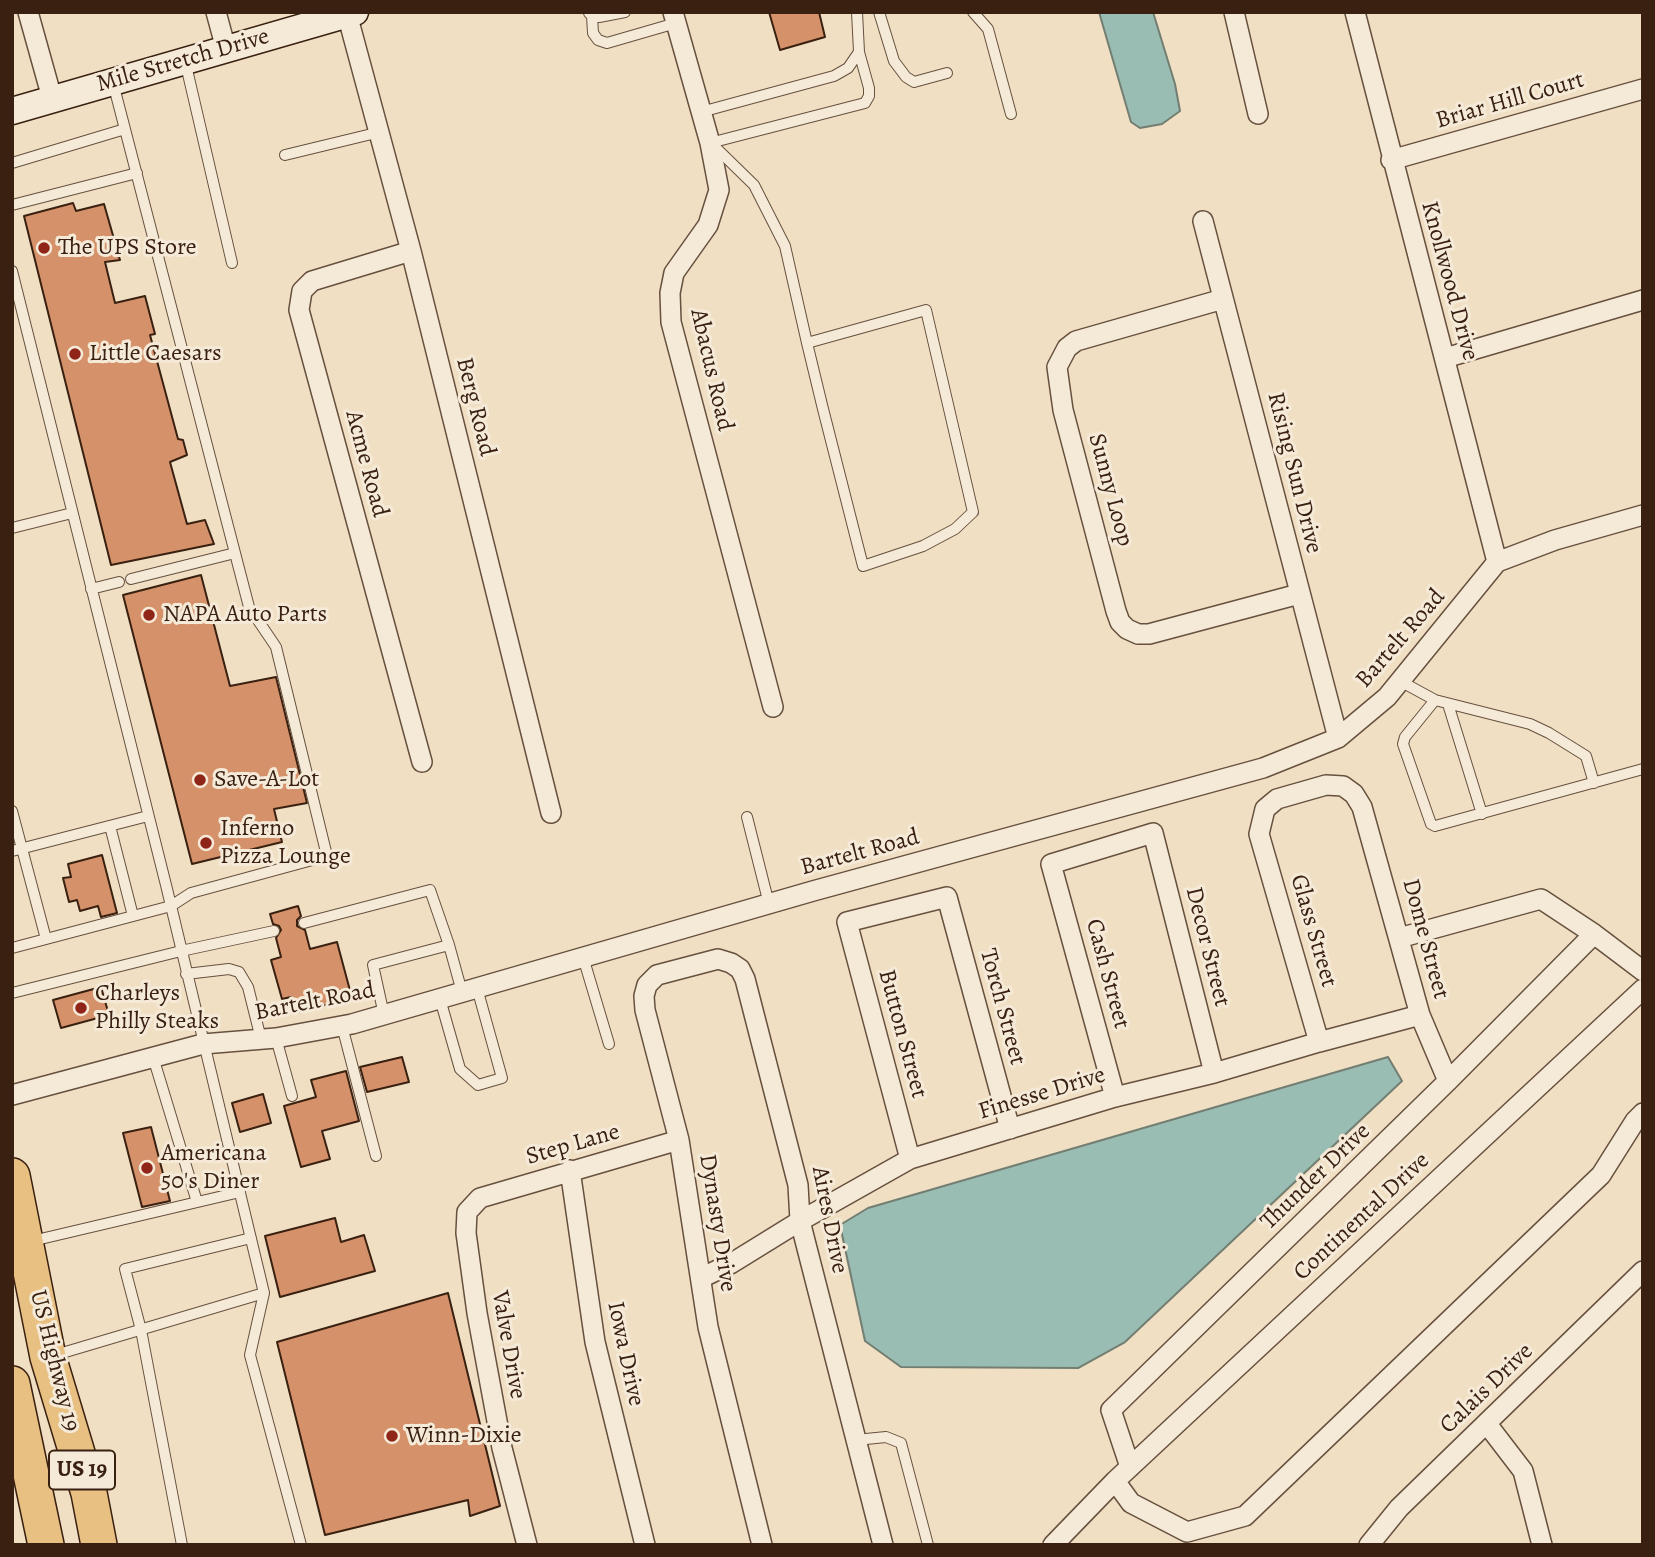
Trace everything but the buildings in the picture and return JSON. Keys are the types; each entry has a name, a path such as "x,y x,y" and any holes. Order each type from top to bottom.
{"highway":[{"path":"12,1176 19,1252"},
{"name":"US Highway 19","path":"19,1252 89,1493 99,1545"},
{"name":"US Highway 19","path":"12,1384 46,1545"}],"street":[{"path":"28,12 51,99"},
{"path":"216,12 226,49"},
{"path":"1234,12 1258,114"},
{"name":"Knollwood Drive","path":"1355,12 1391,160 1497,562"},
{"name":"Mile Stretch Drive","path":"12,111 351,13"},
{"name":"Berg Road","path":"351,13 551,813"},
{"name":"Abacus Road","path":"674,18 710,143 719,190 708,225 674,273 670,293 671,322 773,707"},
{"name":"Briar Hill Court","path":"1391,160 1643,89"},
{"name":"Rising Sun Drive","path":"1203,221 1338,738"},
{"name":"Acme Road","path":"411,251 312,281 302,291 299,310 422,762"},
{"name":"Sunny Loop","path":"1223,299 1076,341 1067,348 1057,368 1063,410 1116,611 1120,622 1128,629 1138,634 1149,634 1299,594"},
{"path":"1445,358 1643,300"},
{"path":"1497,562 1555,540 1643,515"},
{"name":"Bartelt Road","path":"12,1095 203,1044 269,1038 342,1026 769,904 1264,768 1338,738 1387,697 1497,562"},
{"name":"Glass Street","path":"1319,1041 1259,834 1265,808 1276,799 1326,785 1343,786 1354,794 1362,807"},
{"name":"Dome Street","path":"1362,807 1420,1015 1448,1081"},
{"name":"Cash Street","path":"1115,1097 1051,864 1153,833"},
{"name":"Decor Street","path":"1153,833 1213,1073"},
{"name":"Button Street","path":"910,1159 847,922 947,897"},
{"name":"Torch Street","path":"947,897 1010,1129"},
{"path":"1399,939 1541,899 1643,971"},
{"name":"Thunder Drive","path":"1130,1467 1111,1410 1448,1081 1594,934"},
{"name":"Dynasty Drive","path":"718,959 657,975 647,985 644,996 645,1010 679,1140 708,1327 761,1545"},
{"name":"Aires Drive","path":"718,959 740,969 745,979 798,1185 800,1221 883,1545"},
{"name":"Continental Drive","path":"1053,1545 1115,1481 1643,989"},
{"name":"Finesse Drive","path":"701,1278 732,1263 910,1159 1115,1097 1213,1073 1319,1041 1420,1015"},
{"path":"1115,1481 1131,1503 1188,1539 1245,1516 1601,1175 1635,1121 1643,1113"},
{"name":"Step Lane","path":"480,1198 679,1140"},
{"name":"Iowa Drive","path":"570,1170 594,1342 645,1545"},
{"name":"Valve Drive","path":"480,1198 467,1212 466,1233 475,1300 502,1448 527,1545"},
{"name":"Calais Drive","path":"1369,1545 1399,1508 1640,1278"},
{"path":"1487,1424 1523,1471 1542,1545"}],"lane":[{"path":"625,12 614,16 590,14 593,33 598,40 607,43 674,18"},
{"path":"710,143 865,103 869,88 859,52 857,12"},
{"path":"879,12 894,61 906,77 914,82 947,73"},
{"path":"973,12 988,29 1011,114"},
{"path":"701,112 834,76 848,68 859,52"},
{"path":"185,61 232,263"},
{"path":"12,948 171,906 191,893 327,856 276,647 249,607 113,81"},
{"path":"12,163 125,129"},
{"path":"285,155 380,131"},
{"path":"710,143 754,185 785,246 807,343 863,566 923,546 955,529 973,512 926,310 807,343"},
{"path":"12,205 136,173"},
{"path":"13,275 171,906 264,1293 250,1355 301,1545"},
{"path":"12,528 72,513"},
{"path":"131,579 235,553"},
{"path":"91,589 119,582"},
{"path":"1401,681 1435,700 1521,721 1549,733 1586,756 1594,783"},
{"path":"1435,700 1405,737 1403,744 1431,824 1435,826 1643,769"},
{"path":"1448,704 1482,814"},
{"path":"12,811 17,850 46,939"},
{"path":"17,850 148,816"},
{"path":"747,817 769,904"},
{"path":"110,826 133,916"},
{"path":"304,923 430,890 502,1078 478,1085 460,1069 440,999"},
{"path":"12,993 181,951 274,932"},
{"path":"384,1015 373,965 449,945"},
{"path":"583,957 609,1044"},
{"path":"186,974 229,969 239,972 248,987 292,1096"},
{"path":"342,1026 376,1156"},
{"path":"153,1057 197,1202"},
{"path":"19,1252 240,1192"},
{"path":"182,1545 141,1330 125,1269 251,1238"},
{"path":"48,1357 264,1293"},
{"path":"856,1440 886,1437 901,1443 928,1545"}],"water":[{"path":"1099,12 1153,12 1175,84 1180,111 1162,124 1140,128 1131,122"},
{"path":"1388,1057 1402,1081 1125,1342 1078,1368 901,1367 865,1341 840,1225 868,1208"}],"place":[{"name":"The UPS Store","path":"44,248"},
{"name":"Little Caesars","path":"75,354"},
{"name":"NAPA Auto Parts","path":"149,615"},
{"name":"Save-A-Lot","path":"200,780"},
{"name":"Inferno Pizza Lounge","path":"206,843"},
{"name":"Charleys Philly Steaks","path":"81,1008"},
{"name":"Americana 50's Diner","path":"147,1168"},
{"name":"Winn-Dixie","path":"392,1436"}]}
